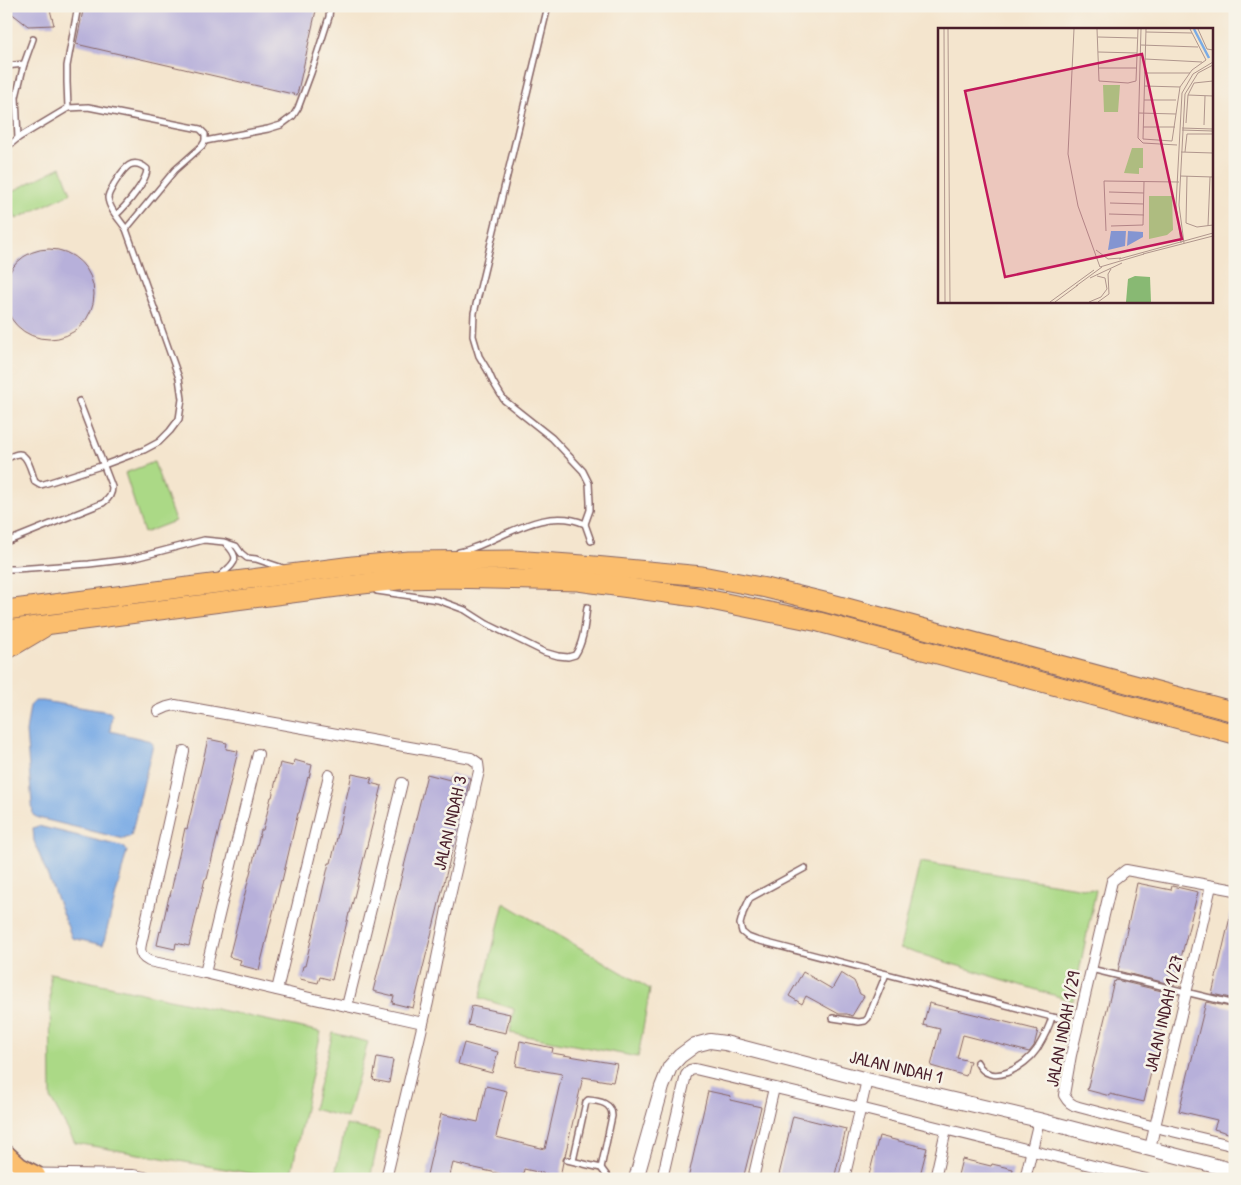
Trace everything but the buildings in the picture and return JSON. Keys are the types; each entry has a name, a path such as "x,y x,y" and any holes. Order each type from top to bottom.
{"highway":[{"path":"8,609 353,566 409,561 513,560 583,565 702,576 766,588 1235,712"},
{"path":"6,630 406,579 578,581 696,597 819,622 1235,734"},
{"path":"6,650 51,624"}],"main road":[{"path":"6,1153 20,1166 37,1175"}],"street":[{"name":"JALAN INDAH 3","path":"158,711 175,705 471,758 478,763 479,771 386,1179"},
{"path":"184,751 140,954 149,961 205,972 423,1023"},
{"path":"205,972 258,754"},
{"path":"277,990 329,775"},
{"path":"347,1006 402,783"},
{"name":"JALAN INDAH 1/29","path":"1210,886 1126,870 1112,881 1064,1088 1064,1095 1072,1105 1235,1146"},
{"path":"1210,886 1235,890"},
{"name":"JALAN INDAH 1/27","path":"1150,1148 1210,886"},
{"name":"JALAN INDAH 1","path":"636,1179 662,1087 670,1067 680,1056 695,1045 710,1041 725,1043 867,1080 1039,1120 1235,1170"},
{"path":"662,1179 686,1075 690,1070 695,1069 1032,1150 1115,1175 1146,1179"},
{"path":"844,1179 867,1080"},
{"path":"753,1179 774,1088"},
{"path":"1026,1179 1039,1120"},
{"path":"935,1179 946,1130"},
{"path":"6,1174 133,1177 144,1179"}],"lane":[{"path":"68,108 67,66 78,6"},
{"path":"205,141 268,130 281,126 294,116 311,73 329,17 330,6"},
{"path":"548,6 474,313 473,336 479,356 504,400 552,438 582,471 589,483 590,502 590,510 584,524"},
{"path":"18,138 16,97 24,64 33,39"},
{"path":"6,66 24,64"},
{"path":"6,148 18,138 68,108 88,107 200,129 205,134 205,141 202,146 175,170 126,229"},
{"path":"6,459 19,454 24,456 28,461 35,482 40,485 144,450 160,442 179,419 182,399 179,378 126,229 116,215 109,204 108,194 125,167 136,163 142,165 147,169 146,177 125,207 116,215"},
{"path":"6,542 103,503 112,492 112,487 79,401"},
{"path":"455,553 546,520 567,519 584,524 591,541"},
{"path":"6,569 89,564 130,559 204,540 224,542 236,546 247,558 256,559 298,573"},
{"path":"211,585 234,561 233,551 224,542"},
{"path":"409,561 446,554"},
{"path":"345,586 438,600 465,610 487,624 544,652 558,656 575,655 579,649 586,607"},
{"path":"805,868 750,898 740,924 742,932 756,940 1052,1017 1080,1022"},
{"path":"1091,968 1235,1004"},
{"path":"833,1018 859,1022 865,1021 868,1018 886,974"},
{"path":"977,1062 985,1073 993,1075 1005,1074 1015,1068 1037,1049 1049,1028 1052,1017"},
{"path":"601,1168 612,1110 609,1106 588,1100 570,1160 601,1168 606,1176 611,1179"}],"green space":[{"path":"61,167 71,193 16,219 7,194"},
{"path":"154,462 175,521 144,533 125,473"},
{"path":"920,862 1096,890 1073,1001 900,948"},
{"path":"504,903 650,989 638,1057 510,1033 514,1009 480,998"},
{"path":"50,973 321,1032 290,1179 75,1143 51,1099"},
{"path":"333,1033 368,1042 347,1118 313,1109"},
{"path":"346,1125 380,1132 370,1179 334,1179"}],"water":[{"path":"35,701 110,712 112,715 110,731 151,741 153,744 131,836 124,839 38,818 33,815 26,732 30,706"},
{"path":"38,826 124,847 127,851 103,945 72,938 34,841 33,828"}]}
